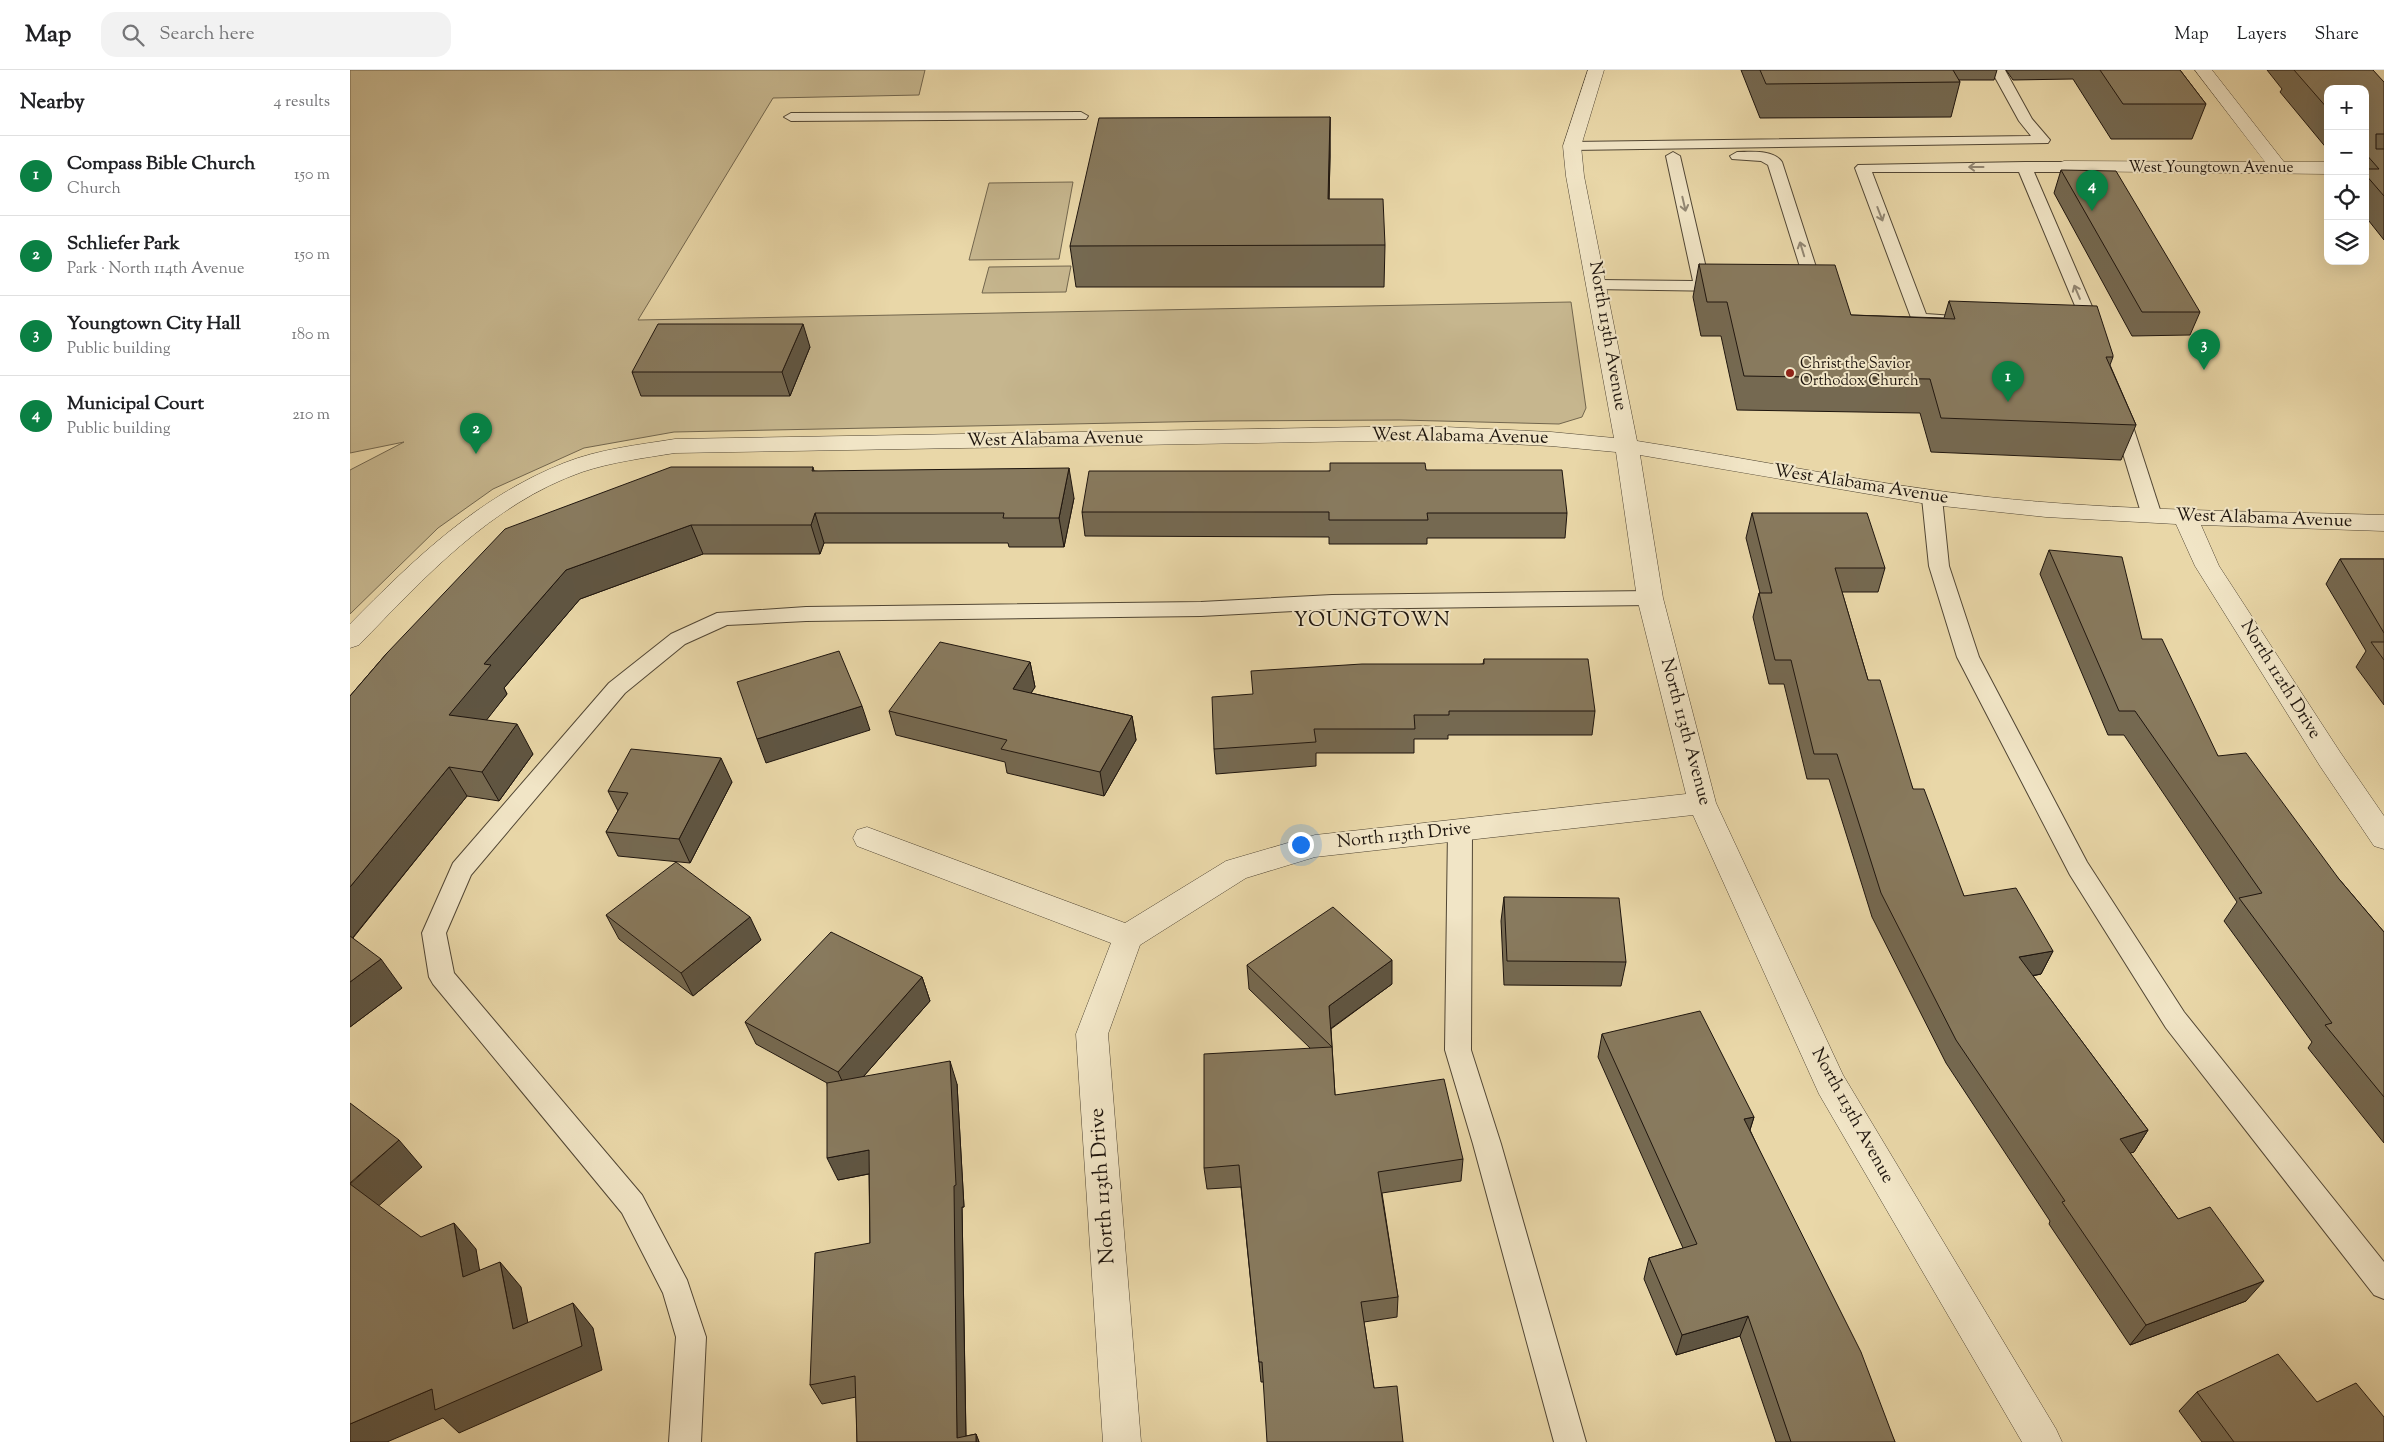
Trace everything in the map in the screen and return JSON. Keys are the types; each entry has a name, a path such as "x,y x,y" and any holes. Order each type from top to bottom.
{"street":[{"name":"North 113th Avenue","path":"1596,70 1573,153 1627,446 1650,598 1702,803 1831,1084 2043,1442"},
{"path":"2203,70 2280,169"},
{"name":"West Youngtown Avenue","path":"2064,167 2324,168"},
{"name":"West Alabama Avenue","path":"350,639 412,575 457,535 505,500 536,483 590,462 622,453 675,446 1424,433 1577,440 1627,446 1932,498 2032,509 2152,516 2384,523"},
{"name":"North 112th Drive","path":"2185,517 2207,566 2330,759 2384,838"},
{"name":"North 113th Drive","path":"1122,1442 1092,1034 1128,937 1236,869 1315,846 1702,803"},
{"path":"867,838 1128,937"}],"lane":[{"path":"1998,70 2026,121 2054,151 2064,167"},
{"path":"791,117 1080,116"},
{"path":"1573,153 2043,140"},
{"path":"1573,153 1764,158 1775,162 1808,267 1805,280 1793,287 1775,287"},
{"path":"1673,156 1702,286"},
{"path":"2025,167 2091,325 2097,344"},
{"path":"1965,321 1919,319 1862,168 2064,167"},
{"path":"1598,285 1739,286"},
{"path":"2064,324 2091,325"},
{"path":"2116,401 2152,516"},
{"path":"1932,498 1939,566 1968,657 2078,868 2175,1020 2384,1286"},
{"path":"685,1442 691,1337 677,1290 632,1204 442,977 434,932 461,870 617,688 678,639 724,618 806,614 1183,609 1332,602 1650,598"},
{"path":"1460,830 1458,1050 1487,1144 1570,1442"}],"shaded area":[{"path":"350,70 925,70 919,95 773,98 638,320 1571,302 1586,408 1582,417 1559,424 1400,420 1218,421 674,432 584,448 493,489 438,528 350,614 350,470 404,442 350,453"},
{"path":"1073,182 1059,259 969,260 989,183"},
{"path":"1071,266 1066,292 982,293 989,267"}],"building":[{"path":"1760,70 1953,70 1960,82 1766,84"},
{"path":"2100,70 2180,70 2206,104 2123,104"},
{"path":"2294,70 2373,70 2384,82 2384,134 2376,134 2376,149 2384,149 2384,196 2369,179 2369,169 2379,169 2369,158 2369,85 2324,85 2324,104"},
{"path":"1330,117 1328,199 1383,199 1385,245 1070,246 1099,118"},
{"path":"2061,170 2116,171 2200,312 2142,312"},
{"path":"1699,264 1835,265 1851,315 1955,319 1949,301 2097,306 2113,355 2113,357 2106,357 2136,425 1941,418 1930,379 1744,376 1727,302 1707,302"},
{"path":"658,324 803,324 782,372 632,372"},
{"path":"1330,463 1425,463 1426,470 1562,470 1567,513 1427,513 1428,520 1329,520 1329,512 1082,512 1089,471 1330,471"},
{"path":"671,467 813,467 812,471 1069,468 1059,518 1003,518 1004,513 815,513 811,525 691,525 566,570 484,664 491,665 449,715 517,724 482,772 449,767 350,887 350,696 387,653 505,529"},
{"path":"1752,513 1867,513 1885,568 1835,568 1868,680 1880,680 1913,789 1924,789 1964,896 2016,888 2053,951 2019,957 2148,1130 2120,1139 2178,1219 2210,1207 2264,1281 2146,1325 2062,1202 2065,1201 1956,1040 1881,893 1837,754 1814,754 1791,660 1775,660 1759,593 1772,593"},
{"path":"2049,550 2122,557 2142,639 2162,639 2218,756 2246,753 2339,879 2384,932 2384,1097 2325,1025 2332,1023 2239,898 2262,893 2135,711 2119,711"},
{"path":"2340,559 2384,559 2384,633"},
{"path":"940,642 1030,662 1013,689 1132,716 1100,772 1001,749 1007,740 889,711"},
{"path":"2371,642 2384,642 2384,660"},
{"path":"839,651 862,706 757,739 737,682"},
{"path":"1484,659 1588,659 1595,711 1449,711 1449,715 1414,715 1415,729 1314,729 1316,742 1214,749 1212,697 1253,694 1251,671 1362,664 1484,664"},
{"path":"631,749 721,758 679,839 606,832 628,793 608,791"},
{"path":"676,862 750,917 681,973 606,915"},
{"path":"1504,897 1619,898 1626,962 1507,961"},
{"path":"1333,907 1392,960 1329,1006 1332,1047 1247,965"},
{"path":"831,932 922,977 838,1072 745,1022"},
{"path":"350,936 381,959 350,982"},
{"path":"1700,1011 1754,1117 1744,1119 1861,1352 1895,1442 1791,1442 1748,1316 1682,1335 1649,1258 1697,1244 1602,1034"},
{"path":"1332,1047 1335,1095 1444,1079 1463,1159 1378,1172 1398,1297 1361,1302 1374,1388 1397,1386 1403,1442 1267,1442 1262,1362 1259,1362 1239,1165 1204,1168 1204,1054"},
{"path":"950,1061 956,1185 954,1186 957,1438 976,1434 976,1442 857,1442 855,1376 810,1385 815,1253 870,1243 869,1150 827,1158 827,1083"},
{"path":"350,1103 399,1140 350,1183"},
{"path":"350,1184 421,1237 454,1223 463,1277 500,1262 513,1329 573,1303 582,1346 435,1410 432,1389 350,1424"},
{"path":"2278,1354 2317,1402 2356,1383 2384,1417 2384,1442 2234,1442 2197,1392"}],"place":[{"name":"Municipal Court","path":"2092,211"},
{"name":"Youngtown City Hall","path":"2204,370"},
{"name":"Christ the Savior Orthodox Church","path":"1790,373"},
{"name":"Compass Bible Church","path":"2008,402"},
{"name":"Schliefer Park","path":"476,454"}],"district":[{"name":"YOUNGTOWN","path":"1372,621"}]}
